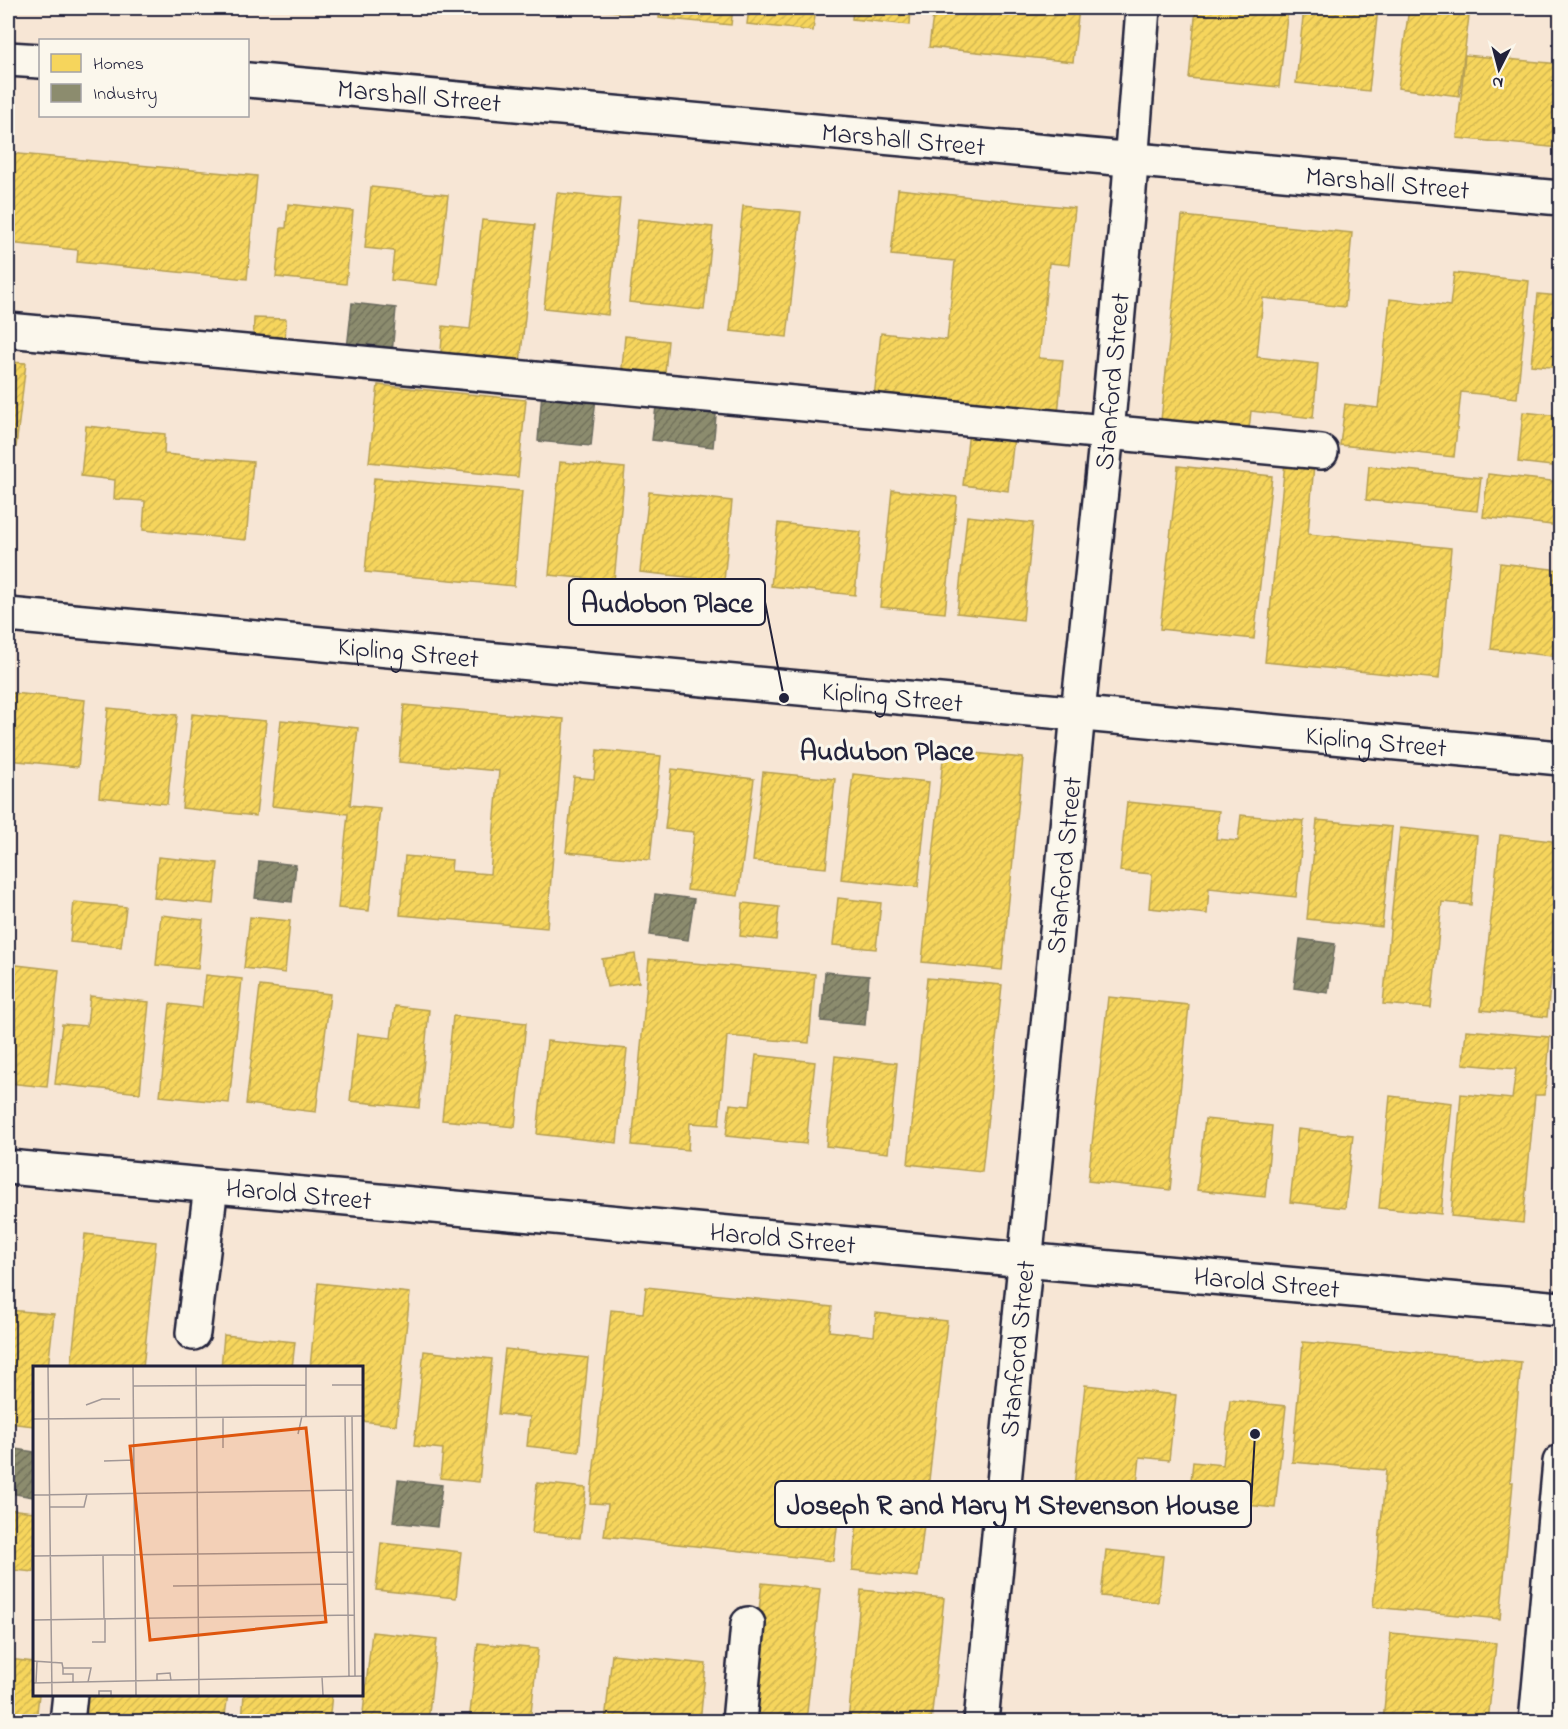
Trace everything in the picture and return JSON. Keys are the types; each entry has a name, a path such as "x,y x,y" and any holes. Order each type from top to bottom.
{"street":[{"name":"Stanford Street","path":"981,1722 1107,432 1143,8"},
{"path":"8,58 39,62"},
{"name":"Marshall Street","path":"249,80 1560,198"},
{"path":"8,330 1321,452"},
{"name":"Kipling Street","path":"8,615 1560,758"},
{"name":"Harold Street","path":"8,1167 1560,1309"},
{"path":"193,1333 211,1185"},
{"path":"1536,1722 1554,1602 1560,1461"},
{"path":"739,1722 748,1624"},
{"path":"67,1722 70,1696"}],"building: Homes":[{"path":"488,8 553,8 553,14"},
{"path":"576,8 642,8 641,14"},
{"path":"660,8 733,8 731,25 659,18"},
{"path":"749,8 816,8 813,31 747,24"},
{"path":"853,8 911,8 910,25 852,19"},
{"path":"934,8 1079,8 1073,62 929,47"},
{"path":"1196,8 1288,8 1279,87 1189,78"},
{"path":"1304,8 1378,8 1369,91 1296,83"},
{"path":"1409,8 1470,8 1459,96 1398,88"},
{"path":"1465,55 1560,64 1560,148 1457,138"},
{"path":"8,153 257,176 247,279 77,262 78,250 8,243"},
{"path":"371,187 448,195 438,285 391,280 394,251 365,248"},
{"path":"898,189 1075,208 1069,265 1049,263 1039,358 1063,360 1057,426 873,407 881,333 947,340 955,261 891,255"},
{"path":"557,193 620,199 608,315 544,308"},
{"path":"288,204 353,211 346,284 276,277 281,228 286,228"},
{"path":"743,206 801,212 787,337 730,331"},
{"path":"1182,216 1352,233 1345,307 1263,298 1257,357 1318,364 1313,418 1251,411 1248,439 1160,430"},
{"path":"638,219 713,227 704,310 629,302"},
{"path":"482,220 535,225 519,372 440,364 443,326 470,329"},
{"path":"1454,273 1529,281 1517,398 1461,392 1454,457 1340,445 1345,404 1378,408 1390,299 1450,306"},
{"path":"1538,294 1560,296 1560,368 1531,365"},
{"path":"254,318 286,319 285,343 253,342"},
{"path":"625,336 668,341 664,383 621,378"},
{"path":"8,362 26,363 16,447 8,446"},
{"path":"378,385 526,400 518,477 369,462"},
{"path":"1523,412 1560,416 1560,467 1518,462"},
{"path":"86,426 165,434 164,454 253,462 246,540 143,530 145,501 114,499 115,480 81,476"},
{"path":"969,431 1014,437 1008,491 963,485"},
{"path":"8,459 11,460 8,498"},
{"path":"560,462 625,468 614,581 549,575"},
{"path":"1285,462 1314,464 1308,534 1451,548 1439,679 1265,662"},
{"path":"1178,466 1272,476 1254,639 1160,629"},
{"path":"1369,466 1481,478 1477,511 1366,500"},
{"path":"1488,474 1560,482 1560,526 1483,517"},
{"path":"374,478 522,491 514,586 365,572"},
{"path":"892,490 957,497 945,613 880,607"},
{"path":"649,492 732,501 724,581 640,572"},
{"path":"967,516 1033,523 1023,620 957,613"},
{"path":"778,523 861,532 855,595 771,586"},
{"path":"1500,563 1560,570 1560,657 1491,649"},
{"path":"12,693 85,700 78,767 8,760"},
{"path":"404,705 564,719 547,928 400,915 405,856 452,860 451,871 490,874 499,771 399,762"},
{"path":"108,708 177,715 167,804 99,797"},
{"path":"192,714 266,721 256,816 182,808"},
{"path":"281,720 358,728 350,805 380,808 369,911 338,908 348,814 272,806"},
{"path":"597,750 661,756 650,860 566,852 574,777 594,779"},
{"path":"944,750 1023,758 1002,970 922,962"},
{"path":"672,769 754,779 738,896 687,890 694,832 665,829"},
{"path":"763,772 835,779 826,868 753,861"},
{"path":"853,774 929,782 918,887 841,879"},
{"path":"1127,802 1219,811 1216,839 1238,841 1241,815 1304,821 1296,897 1209,888 1207,914 1149,908 1152,874 1120,871"},
{"path":"1317,820 1392,827 1382,927 1307,919"},
{"path":"1400,828 1477,836 1471,905 1442,902 1431,1008 1383,1004"},
{"path":"1500,835 1560,842 1560,886 1547,1017 1481,1010"},
{"path":"158,857 218,863 214,904 154,898"},
{"path":"838,898 881,903 876,949 833,945"},
{"path":"74,902 126,907 121,947 70,942"},
{"path":"743,903 779,907 776,940 740,936"},
{"path":"161,915 203,920 198,969 156,965"},
{"path":"250,917 290,921 285,973 244,968"},
{"path":"635,954 639,982 607,987 602,959"},
{"path":"649,959 815,974 809,1043 727,1036 719,1125 690,1123 688,1150 632,1145"},
{"path":"8,964 59,970 47,1087 8,1083"},
{"path":"206,975 242,979 229,1103 160,1096 170,1004 202,1008"},
{"path":"927,978 1002,985 982,1172 908,1164"},
{"path":"260,986 330,994 316,1112 246,1104"},
{"path":"90,996 149,1002 140,1093 55,1084 62,1024 87,1026"},
{"path":"1108,997 1189,1005 1170,1190 1088,1181"},
{"path":"395,1006 429,1010 419,1108 350,1101 357,1034 391,1038"},
{"path":"453,1016 526,1023 515,1127 442,1120"},
{"path":"1466,1030 1550,1037 1545,1095 1535,1095 1523,1223 1451,1216 1461,1094 1512,1099 1516,1069 1463,1064"},
{"path":"547,1041 627,1049 617,1143 537,1134"},
{"path":"756,1055 815,1062 806,1144 726,1136 730,1104 750,1106"},
{"path":"835,1056 897,1063 888,1153 826,1146"},
{"path":"1390,1096 1452,1103 1441,1214 1379,1208"},
{"path":"1205,1119 1272,1126 1265,1197 1197,1190"},
{"path":"1298,1129 1353,1135 1345,1208 1290,1202"},
{"path":"85,1234 156,1242 143,1366 71,1366"},
{"path":"318,1283 410,1293 396,1425 363,1421 363,1366 310,1366"},
{"path":"646,1287 832,1307 829,1331 874,1336 876,1313 947,1321 918,1577 852,1570 857,1522 838,1520 833,1561 604,1536 608,1504 590,1503 611,1310 643,1313"},
{"path":"8,1310 54,1314 48,1366 33,1366 33,1426 8,1423"},
{"path":"224,1335 295,1342 292,1366 221,1366"},
{"path":"1303,1342 1521,1362 1500,1619 1373,1607 1386,1470 1292,1462"},
{"path":"505,1349 588,1358 579,1452 527,1446 530,1417 498,1414"},
{"path":"424,1351 492,1359 479,1482 440,1478 443,1449 414,1446"},
{"path":"1085,1385 1176,1395 1169,1460 1140,1457 1134,1512 1072,1505"},
{"path":"1230,1400 1286,1406 1275,1508 1189,1499 1193,1462 1223,1465"},
{"path":"537,1483 586,1488 580,1538 532,1533"},
{"path":"8,1509 33,1512 33,1572 14,1570 8,1628"},
{"path":"381,1543 461,1552 456,1598 376,1590"},
{"path":"1106,1550 1163,1556 1158,1602 1101,1596"},
{"path":"762,1583 820,1589 806,1722 747,1722"},
{"path":"861,1590 944,1598 931,1722 848,1722"},
{"path":"372,1632 437,1639 428,1722 362,1722"},
{"path":"1391,1633 1496,1643 1488,1722 1383,1722"},
{"path":"478,1643 538,1649 530,1722 469,1722"},
{"path":"612,1654 706,1664 700,1722 605,1722"},
{"path":"8,1659 33,1662 33,1696 39,1696 36,1722 8,1722"},
{"path":"79,1696 228,1696 224,1722 76,1722"},
{"path":"244,1696 332,1696 329,1722 242,1722"}],"building: Industry":[{"path":"352,303 396,308 392,354 347,349"},
{"path":"542,392 596,397 591,446 538,441"},
{"path":"657,398 717,405 713,447 652,440"},
{"path":"259,861 296,865 292,902 255,898"},
{"path":"655,894 694,899 688,940 650,935"},
{"path":"1300,939 1335,944 1328,993 1294,988"},
{"path":"825,972 869,976 865,1025 821,1021"},
{"path":"15,1449 33,1452 33,1497 9,1493"},
{"path":"398,1480 442,1485 437,1527 393,1522"}],"place":[{"name":"Audobon Place","path":"784,698"},
{"name":"Joseph R and Mary M Stevenson House","path":"1255,1434"}],"district":[{"name":"Audubon Place","path":"887,750"}]}
